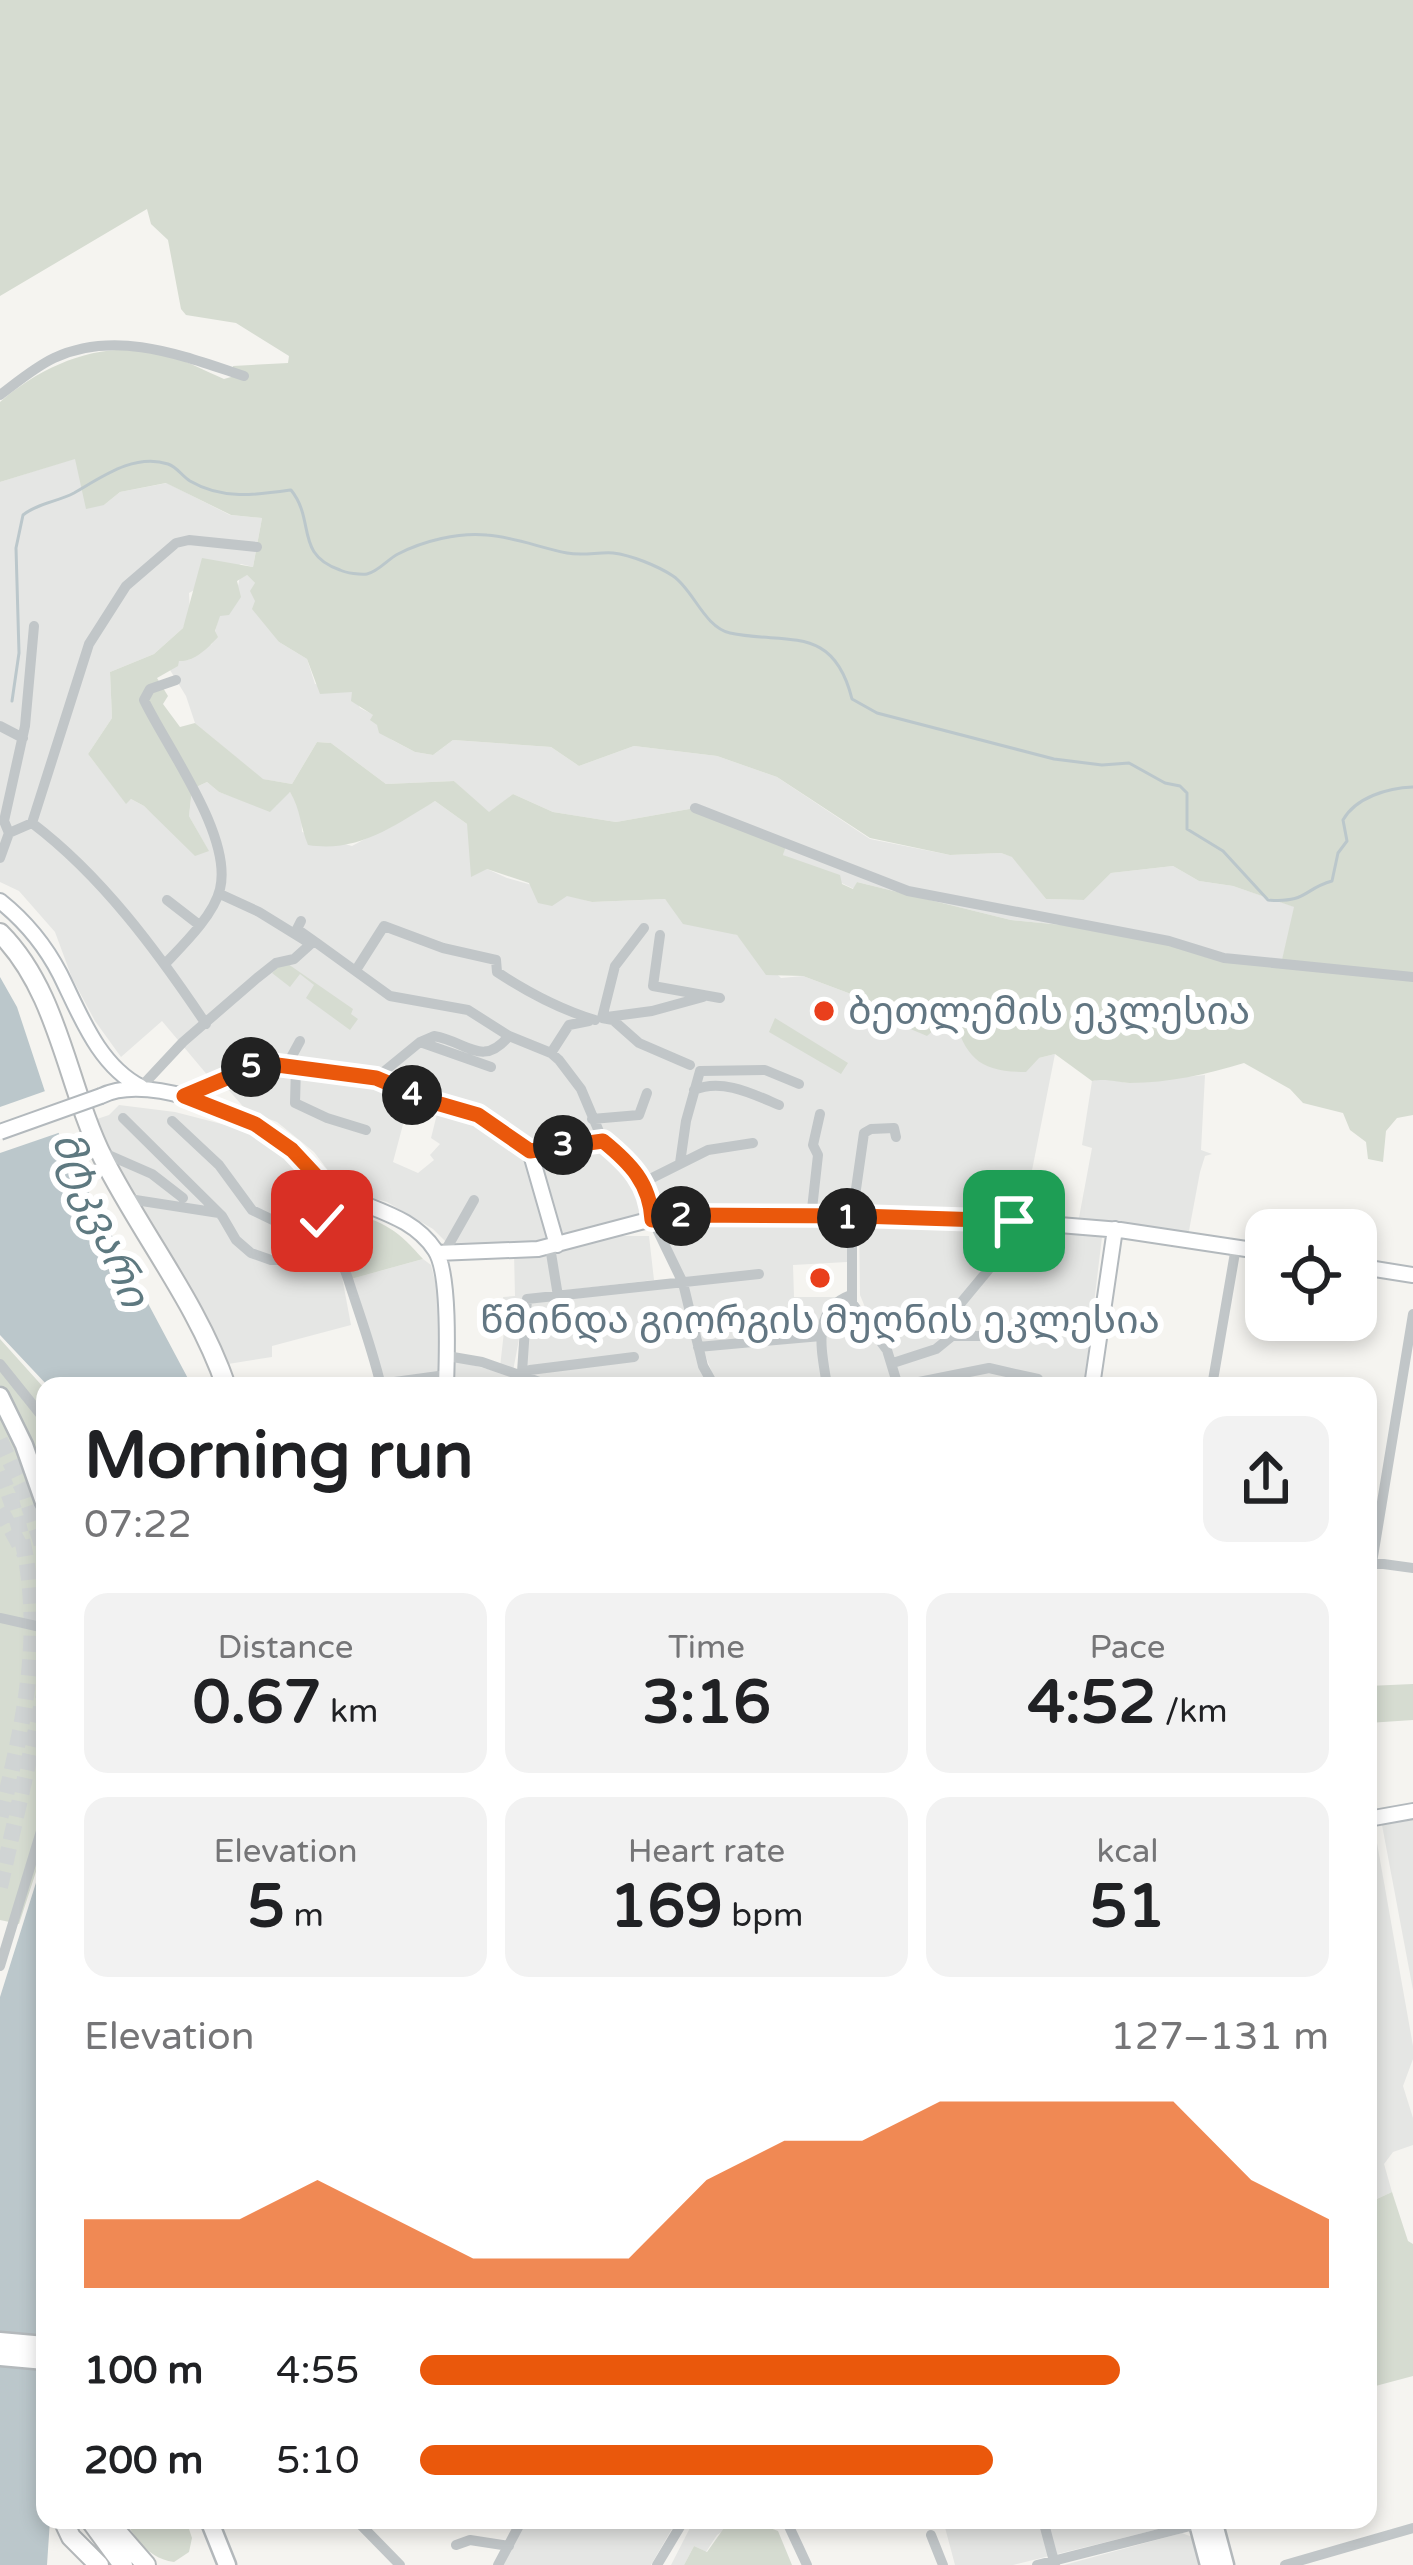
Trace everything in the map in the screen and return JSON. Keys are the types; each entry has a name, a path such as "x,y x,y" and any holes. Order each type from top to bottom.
{"highway":[{"path":"0,933 34,980 95,1142 196,1321 222,1377"},
{"path":"0,948 22,979 93,1160 210,1377"},
{"path":"68,2529 96,2563"},
{"path":"97,2529 123,2565"},
{"path":"115,2529 146,2565"}],"main road":[{"path":"0,1396 36,1479"},
{"path":"0,2341 36,2344"},
{"path":"0,2357 36,2360"},
{"path":"213,2529 227,2565"},
{"path":"1204,2529 1209,2565"},
{"path":"1207,2529 1226,2565"}],"street":[{"path":"0,395 53,358 118,344 142,346 238,374"},
{"path":"9,833 32,823 89,644 126,586 176,543 189,540 257,547"},
{"path":"0,858 9,833 4,821 22,738 34,626"},
{"path":"165,964 220,894 221,867 214,837 193,786 144,700 150,689 176,680"},
{"path":"0,726 22,738"},
{"path":"694,808 868,873 887,885 1169,941 1224,958 1413,977"},
{"path":"32,823 65,847 165,964 206,1024"},
{"path":"220,894 314,941"},
{"path":"167,900 199,924"},
{"path":"0,901 41,943 85,1028 109,1060 141,1087"},
{"path":"301,921 297,929 390,996 468,1010 508,1036 551,1053 581,1089 603,1141 644,1182 652,1220 683,1283 710,1377"},
{"path":"356,970 383,926 443,948 496,960 497,972 529,994 575,1016 613,1020 639,1043 695,1068 765,1070 799,1084"},
{"path":"598,1019 615,966 644,928"},
{"path":"551,1053 569,1025 711,997 653,986 660,934"},
{"path":"141,1087 276,964 294,959 314,941"},
{"path":"376,1078 434,1036 491,1053 508,1036"},
{"path":"300,1041 291,1065 295,1103 365,1130"},
{"path":"420,1042 491,1067"},
{"path":"109,1060 117,1079 110,1091"},
{"path":"184,1096 262,1063 376,1078 478,1115 530,1151 554,1246 558,1296"},
{"path":"680,1163 695,1068"},
{"path":"0,1132 110,1091 141,1087 184,1096 274,1135 320,1180 419,1230 441,1253 554,1246 686,1215 1023,1222 1115,1229 1245,1248"},
{"path":"694,1090 734,1088 779,1105"},
{"path":"592,1119 639,1115 647,1093"},
{"path":"811,1218 818,1154 813,1145 820,1114"},
{"path":"123,1118 220,1213 251,1253 292,1260 329,1248"},
{"path":"172,1121 219,1165 251,1210 329,1248"},
{"path":"896,1137 894,1128 864,1132 852,1217 851,1295 896,1377"},
{"path":"530,1151 603,1141"},
{"path":"644,1182 708,1150 753,1142"},
{"path":"104,1153 152,1174 180,1203"},
{"path":"320,1180 329,1248 358,1320 366,1328 379,1377"},
{"path":"180,1203 193,1186"},
{"path":"129,1199 180,1203 220,1213"},
{"path":"446,1377 441,1253 474,1200"},
{"path":"1092,1377 1115,1229"},
{"path":"1214,1377 1236,1247"},
{"path":"952,1336 955,1310 989,1269"},
{"path":"1377,1269 1413,1275"},
{"path":"525,1377 527,1299 759,1274"},
{"path":"825,1377 821,1323 831,1307 851,1295"},
{"path":"1377,1522 1413,1314"},
{"path":"698,1347 820,1336"},
{"path":"892,1364 936,1349 952,1336 1004,1336"},
{"path":"447,1356 513,1377"},
{"path":"527,1377 530,1370 634,1357"},
{"path":"0,1364 36,1409"},
{"path":"938,1377 989,1368 1029,1377"},
{"path":"1377,1563 1413,1568"},
{"path":"0,1618 36,1626"},
{"path":"1377,1817 1413,1811"},
{"path":"0,1966 36,1848"},
{"path":"1285,2565 1413,2528"},
{"path":"365,2529 400,2565"},
{"path":"498,2565 518,2529"},
{"path":"657,2565 679,2529"},
{"path":"790,2529 807,2565"},
{"path":"1045,2529 1054,2563"},
{"path":"1037,2565 1175,2529"},
{"path":"931,2535 943,2565"},
{"path":"456,2545 470,2540 508,2546"}],"shaded area":[{"path":"0,0 1413,0 1413,1115 1397,1118 1386,1131 1383,1162 1368,1159 1366,1142 1350,1130 1343,1113 1303,1103 1290,1089 1244,1063 1188,1077 1130,1083 1092,1081 1055,1054 1039,1058 1026,1072 996,1069 969,1051 953,1013 927,1036 851,994 803,976 766,975 737,935 683,924 665,899 592,902 567,896 552,906 538,903 529,883 487,869 471,877 467,824 435,801 359,841 308,845 290,792 270,812 219,792 207,782 192,789 189,816 209,851 195,856 144,806 131,799 126,804 88,754 112,718 110,672 154,654 183,628 202,558 253,567 262,518 231,515 166,483 120,492 104,505 86,509 75,459 0,482 0,402 36,376 97,352 163,354 224,379 231,377 233,366 288,363 289,356 236,323 186,315 168,240 151,224 147,209 0,296","holes":["247,575 255,583 250,591 255,601 252,609 279,642 307,659 320,694 352,692 351,701 373,715 370,720 379,733 415,752 433,755 453,740 551,747 579,766 634,746 717,756 777,777 870,838 950,855 1001,853 1012,857 1046,899 1084,900 1111,873 1173,866 1199,881 1233,886 1294,907 1281,964 1224,958 1114,930 1011,920 857,882 853,889 842,884 840,875 783,855 786,846 695,808 616,822 553,812 513,794 489,812 454,781 386,784 331,743 317,742 292,784 263,779 195,723 180,727 163,704 168,696 157,678 179,661 200,654 218,637 220,616 229,615 241,597 237,581"]},
{"path":"76,458 104,505 120,492 167,483 230,515 262,518 253,567 241,564 189,593 190,612 183,628 154,654 110,672 112,718 88,754 126,803 131,799 144,806 168,828 208,850 189,816 192,789 207,782 219,792 253,804 276,806 290,792 301,809 302,832 352,846 435,801 467,824 487,869 507,878 592,902 665,899 678,915 737,935 781,978 803,976 851,994 901,1025 921,1031 953,1012 1039,1058 1055,1054 1022,1221 686,1213 558,1238 535,1163 503,1129 379,1078 262,1062 209,1077 162,1021 121,1057 72,978 55,932 19,891 0,882 0,482"},
{"path":"247,575 255,583 279,642 307,659 315,684 352,692 360,708 374,715 392,740 415,752 433,755 453,740 551,747 579,766 634,746 717,756 777,777 870,839 950,855 1001,853 1013,857 1046,899 1084,900 1111,873 1173,866 1199,881 1233,886 1295,907 1281,965 1114,930 1011,920 857,882 854,889 783,855 785,847 695,808 616,822 553,812 513,794 489,813 454,781 386,784 331,743 317,742 292,784 262,779 195,723 170,670 212,644 219,616 237,591 240,576"},
{"path":"288,964 353,1009 351,1014 358,1019 350,1030 306,998 314,985 300,974 290,987 272,973"},
{"path":"775,1018 848,1063 841,1074 769,1032"},
{"path":"303,1069 369,1080 477,1117 518,1147 529,1165 554,1241 514,1248 450,1246 433,1229 387,1202 338,1189 314,1152 277,1122 247,1111 226,1087 228,1080 251,1071","holes":["409,1102 438,1110 431,1138 440,1144 430,1155 434,1160 418,1173 393,1162"]},
{"path":"1205,1075 1201,1150 1212,1154 1205,1156 1200,1172 1188,1236 1078,1223 1092,1148 1082,1145 1092,1081 1105,1078 1127,1083"},
{"path":"119,1105 175,1112 241,1129 265,1139 315,1181 319,1225 342,1277 351,1325 272,1346 272,1357 228,1364 88,1122 109,1115"},
{"path":"347,1215 390,1228 423,1259 351,1279 328,1225"},
{"path":"859,1220 1097,1232 1102,1237 1085,1377 830,1377 823,1337 832,1309 852,1298 869,1317 860,1295"},
{"path":"667,1222 848,1224 847,1262 793,1265 794,1297 841,1297 818,1335 699,1347 661,1228"},
{"path":"611,1236 649,1236 654,1280 559,1291 551,1252"},
{"path":"546,1251 556,1293 527,1297 513,1371 500,1367 506,1314 503,1297 515,1296 514,1253"},
{"path":"423,1259 431,1265 442,1310 441,1374 379,1377 351,1279"},
{"path":"681,1286 709,1377 533,1377 519,1372 529,1301"},
{"path":"820,1338 825,1377 714,1377 703,1349"},
{"path":"0,1339 36,1379 36,1459 0,1385"},
{"path":"450,1359 517,1377 449,1377"},
{"path":"0,1413 36,1495 36,1872 19,1924 0,1920"},
{"path":"1413,1684 1413,1720 1377,1722 1377,1686"},
{"path":"1413,1820 1413,1990 1382,1825"},
{"path":"1377,1843 1413,2046 1403,2086 1413,2118 1413,2145 1393,2152 1384,2164 1392,2192 1377,2199"},
{"path":"1392,2192 1413,2244 1413,2376 1377,2386 1377,2199"},
{"path":"131,2529 189,2529 192,2538 189,2552 174,2562 151,2553"},
{"path":"521,2529 672,2529 651,2565 502,2565"},
{"path":"689,2529 726,2529 706,2552 694,2546 684,2565 671,2565"},
{"path":"723,2529 773,2529 778,2531 792,2565 684,2565 694,2546 707,2552"},
{"path":"945,2529 1159,2529 1013,2565 955,2565"},
{"path":"1182,2533 1192,2537 1199,2565 1064,2565"}],"water":[{"name":"მტკვარი","path":"0,977 17,1007 61,1140 187,1377 40,1377 0,1335"},
{"path":"36,1883 36,2529 49,2529 47,2565 0,2565 0,1997"}],"pier":[{"path":"51,1089 64,1131 0,1153 0,1107"}],"waterway":[{"path":"12,701 19,653 16,548 23,515 119,468 155,461 171,465 202,487 227,494 291,490 316,555 350,573 371,573 398,554 430,541 476,534 567,553 613,553 644,562 680,582 721,629 820,648 844,675 852,699 877,713 1054,759 1129,763 1180,786 1187,793 1187,829 1223,851 1268,900 1298,897 1332,881 1338,853 1347,841 1343,820 1349,812 1374,795 1413,787"}],"tunnel":[{"path":"0,1440 36,1527"},
{"path":"0,1472 16,1517 31,1603 27,1687 0,1819"},
{"path":"0,1509 24,1553"},
{"path":"0,1887 36,1729"}],"place":[{"name":"ბეთლემის ეკლესია","path":"824,1011"},
{"name":"წმინდა გიორგის მუღნის ეკლესია","path":"820,1278"}],"route":[{"path":"322,1221 320,1180 292,1150 255,1124 184,1096 262,1063 376,1078 412,1095 478,1115 530,1151 603,1141 644,1182 652,1220 686,1215 1014,1221"}]}
